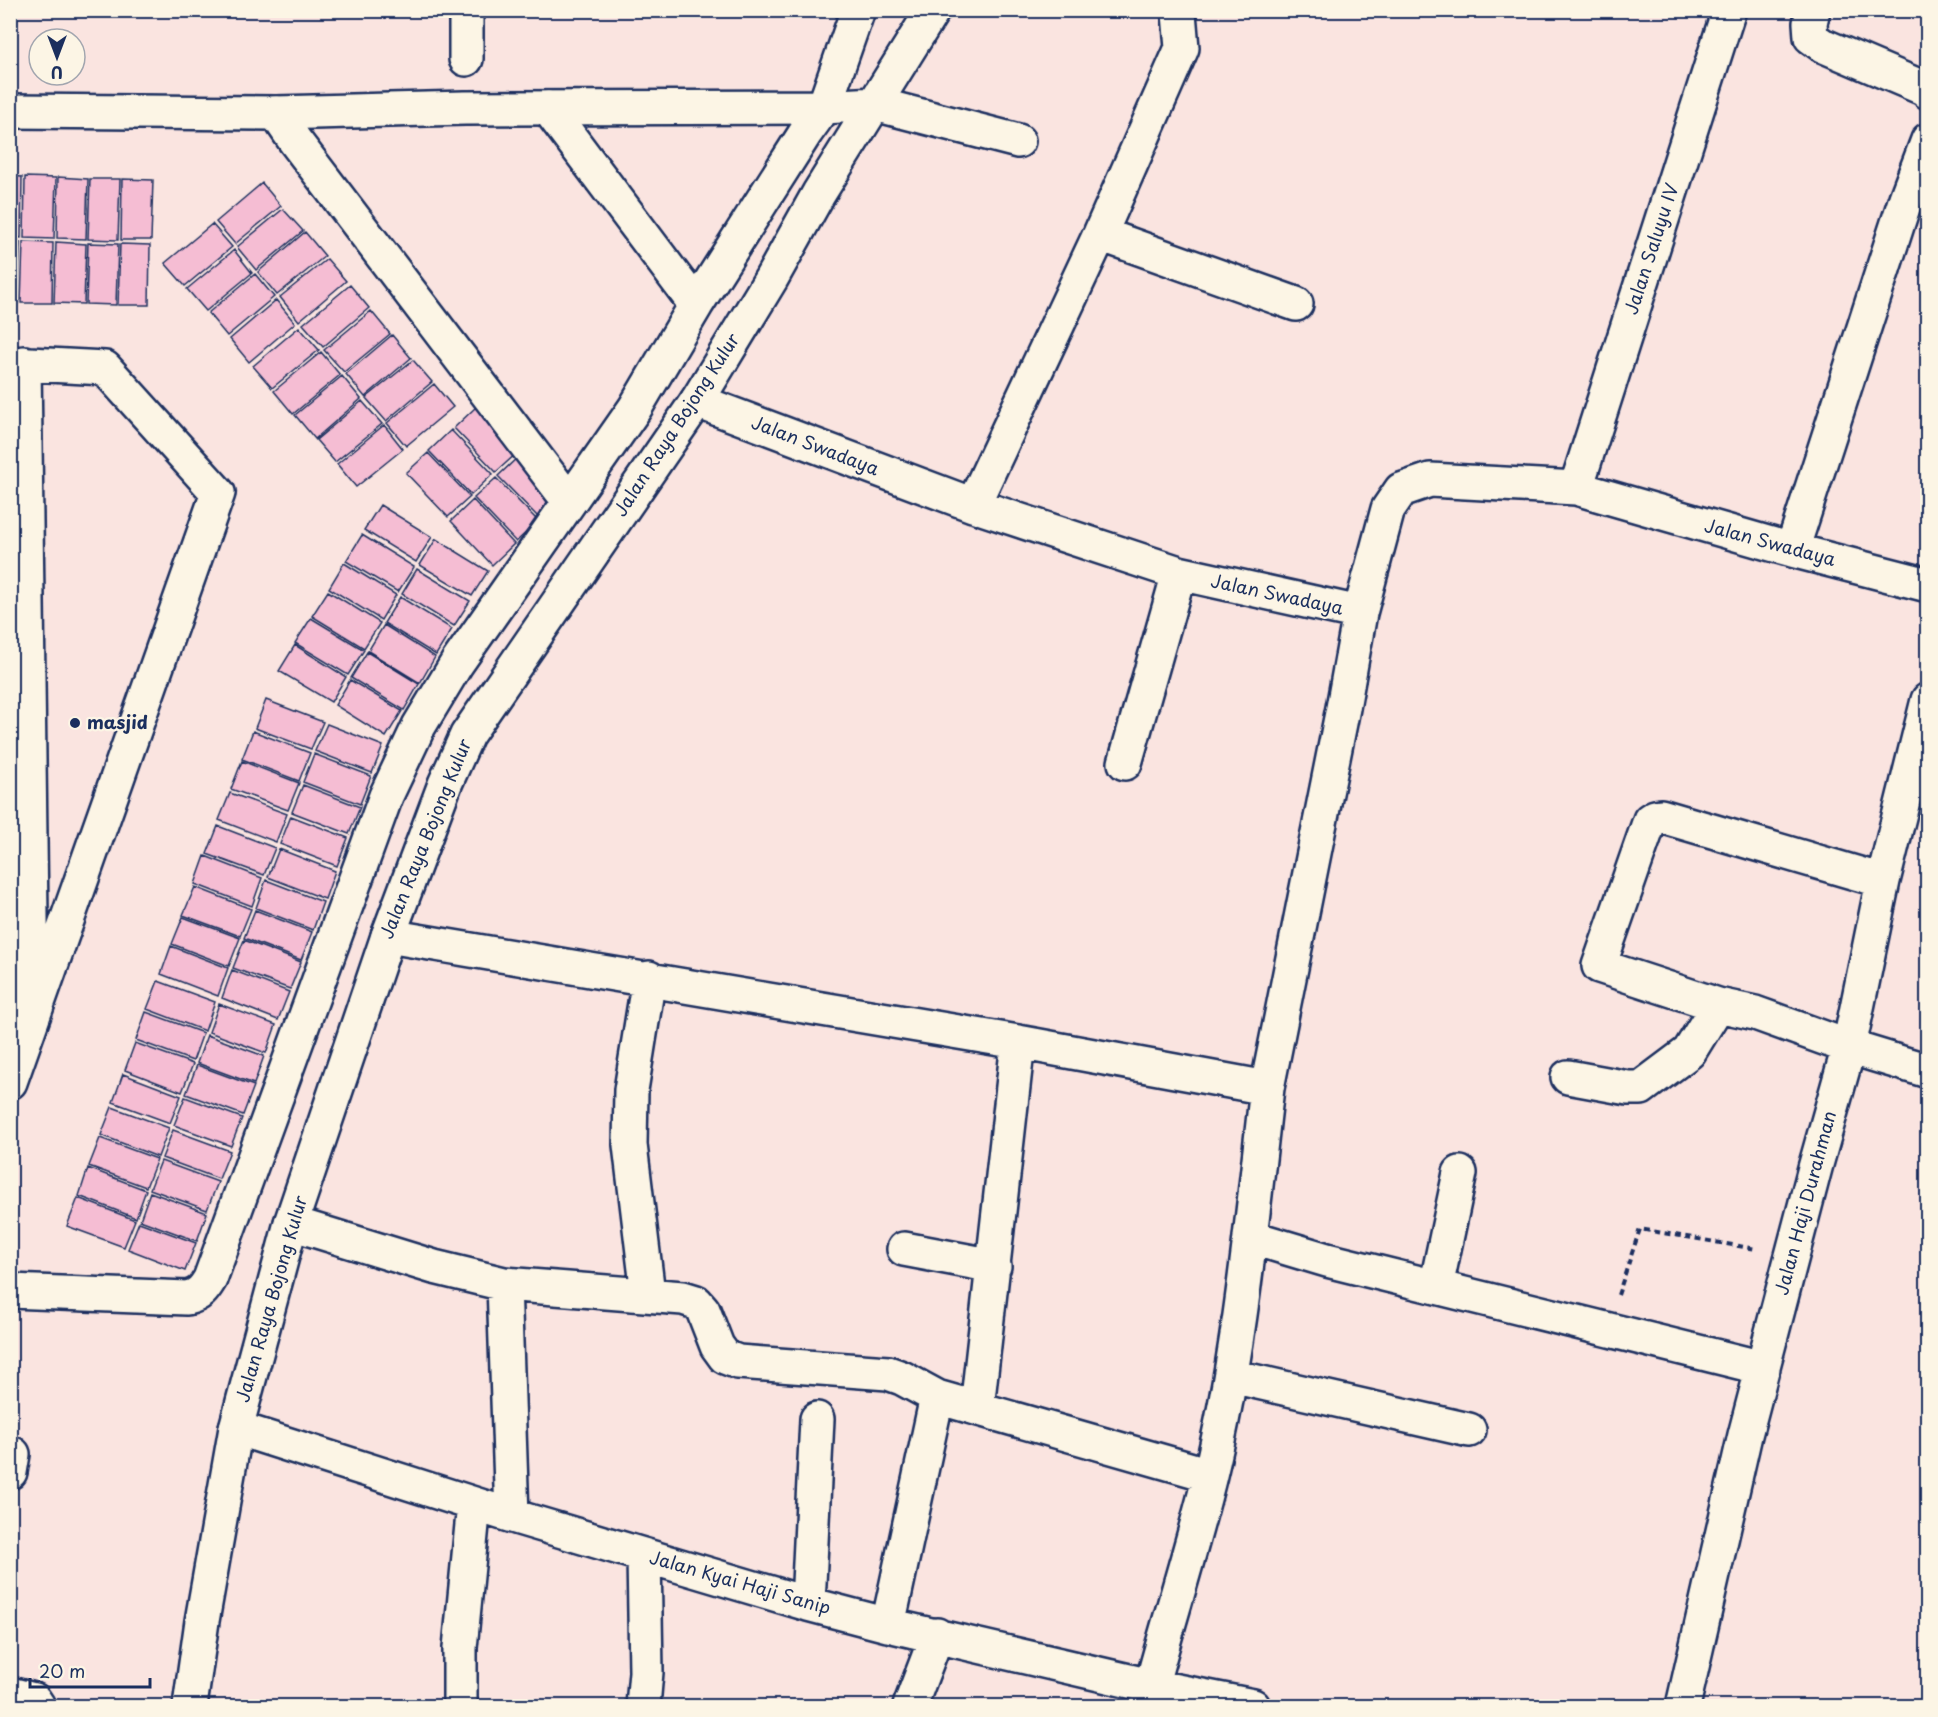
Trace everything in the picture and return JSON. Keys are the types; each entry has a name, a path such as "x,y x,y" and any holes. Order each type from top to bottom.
{"street":[{"path":"466,10 466,59"},
{"path":"10,1291 187,1298 203,1290 210,1278 386,796 419,726 457,663 635,408 696,305 824,107 858,10"},
{"name":"Jalan Raya Bojong Kulur","path":"190,1707 202,1621 236,1428 291,1223 388,936 445,784 466,735 697,401 771,279 819,193 933,10"},
{"path":"973,505 1100,234 1182,48 1177,10"},
{"name":"Jalan Saluyu IV","path":"1576,488 1729,10"},
{"path":"1813,10 1810,23 1811,37 1822,45 1928,92"},
{"path":"10,111 276,113 548,108 824,107 875,104 1018,141"},
{"path":"548,108 696,305"},
{"path":"276,113 569,501"},
{"path":"1792,550 1906,198 1928,140"},
{"path":"1100,234 1296,304"},
{"path":"14,1065 33,1019 218,493 105,368 17,363 20,821 33,1019"},
{"name":"Jalan Swadaya","path":"697,401 973,505 1179,573 1360,613 1388,509 1401,490 1430,480 1576,488 1792,550 1928,585"},
{"path":"1125,763 1179,573"},
{"path":"1148,1696 1210,1475 1231,1376 1267,1088 1360,613"},
{"name":"Jalan Haji Durahman","path":"1683,1707 1763,1368 1849,1047 1883,881 1928,700"},
{"path":"1883,881 1661,816 1654,817 1650,820 1599,966 1718,1005 1755,1013 1849,1047 1928,1071"},
{"path":"388,936 649,978 1267,1088"},
{"path":"648,1294 630,1145 631,1090 649,978"},
{"path":"1568,1077 1628,1088 1641,1088 1689,1052 1718,1005"},
{"path":"977,1408 1018,1042"},
{"path":"1436,1287 1460,1173"},
{"path":"291,1223 434,1267 504,1284 683,1298 696,1302 703,1310 717,1346 725,1357 738,1362 888,1373 937,1397 1210,1475"},
{"path":"1250,1237 1327,1260 1763,1368"},
{"path":"904,1249 994,1266"},
{"path":"504,1284 512,1516"},
{"path":"1231,1376 1469,1430"},
{"path":"888,1624 937,1397"},
{"path":"808,1604 817,1419"},
{"name":"Jalan Kyai Haji Sanip","path":"236,1428 512,1516 808,1604 937,1635 1148,1696 1253,1707"},
{"path":"460,1707 460,1648 474,1504"},
{"path":"643,1707 646,1672 644,1556"},
{"path":"910,1707 937,1635"},
{"path":"10,1694 34,1700 38,1707"}],"path":[{"path":"1607,1329 1640,1229 1792,1255"}],"building":[{"path":"10,176 22,177 21,238 10,237"},
{"path":"25,177 56,178 54,239 24,238"},
{"path":"58,177 88,179 86,239 57,238"},
{"path":"90,179 120,179 118,240 88,239"},
{"path":"122,179 153,180 151,240 121,240"},
{"path":"262,183 281,206 235,244 216,222"},
{"path":"283,209 303,231 256,270 237,247"},
{"path":"212,224 232,247 185,286 165,263"},
{"path":"305,232 325,256 277,295 258,272"},
{"path":"10,241 20,242 18,303 10,302"},
{"path":"23,242 53,243 52,303 21,303"},
{"path":"56,242 86,244 84,304 54,303"},
{"path":"88,243 118,244 116,305 86,304"},
{"path":"120,244 150,245 149,305 118,305"},
{"path":"234,250 252,273 206,311 187,289"},
{"path":"327,259 346,281 299,321 280,297"},
{"path":"255,274 274,297 227,336 208,313"},
{"path":"350,285 369,308 323,347 303,324"},
{"path":"276,300 295,323 249,362 230,339"},
{"path":"371,311 390,334 344,372 324,350"},
{"path":"299,327 319,350 272,388 253,366"},
{"path":"392,335 411,358 365,397 346,374"},
{"path":"321,352 340,375 293,414 274,391"},
{"path":"413,360 432,382 386,421 366,398"},
{"path":"342,376 361,399 315,439 295,415"},
{"path":"434,384 453,407 406,446 387,423"},
{"path":"362,401 382,424 335,462 316,440"},
{"path":"476,407 518,452 496,472 454,428"},
{"path":"384,425 403,449 356,487 337,464"},
{"path":"451,430 493,474 471,495 429,451"},
{"path":"428,453 470,497 448,517 406,473"},
{"path":"520,455 562,500 540,519 498,476"},
{"path":"496,478 538,521 516,542 474,498"},
{"path":"473,500 514,544 492,565 451,521"},
{"path":"380,505 432,537 416,562 364,530"},
{"path":"362,535 414,567 398,592 346,561"},
{"path":"436,539 488,571 472,596 420,565"},
{"path":"344,563 396,595 381,620 329,588"},
{"path":"417,569 470,601 454,626 402,594"},
{"path":"328,591 380,623 364,648 312,616"},
{"path":"400,597 452,629 436,655 384,623"},
{"path":"311,618 364,650 348,675 295,643"},
{"path":"384,625 435,657 420,683 368,651"},
{"path":"295,645 346,677 331,702 279,671"},
{"path":"367,652 419,684 404,710 351,678"},
{"path":"350,680 402,711 386,737 335,705"},
{"path":"266,700 323,722 311,749 255,728"},
{"path":"327,724 383,746 372,773 315,751"},
{"path":"253,731 310,753 299,781 242,759"},
{"path":"314,754 371,776 360,804 303,782"},
{"path":"242,761 299,783 288,810 231,789"},
{"path":"303,785 360,807 349,834 292,812"},
{"path":"230,793 287,814 276,842 219,820"},
{"path":"291,816 348,838 337,866 280,844"},
{"path":"218,826 275,848 264,875 207,854"},
{"path":"279,849 335,871 325,899 268,877"},
{"path":"205,856 262,878 252,906 195,884"},
{"path":"266,880 323,902 313,930 256,908"},
{"path":"195,887 251,909 240,936 183,915"},
{"path":"255,910 312,932 301,960 244,938"},
{"path":"183,917 240,938 229,966 172,944"},
{"path":"244,940 301,962 290,989 233,968"},
{"path":"171,946 228,968 218,996 161,974"},
{"path":"232,970 289,992 278,1020 222,998"},
{"path":"158,981 215,1002 205,1031 147,1009"},
{"path":"219,1004 276,1025 266,1053 209,1032"},
{"path":"146,1012 203,1033 193,1061 136,1040"},
{"path":"207,1035 264,1056 254,1084 197,1063"},
{"path":"135,1043 193,1064 182,1092 125,1070"},
{"path":"197,1065 254,1086 243,1115 186,1094"},
{"path":"123,1074 181,1096 170,1123 113,1102"},
{"path":"185,1097 242,1118 231,1146 174,1125"},
{"path":"112,1107 169,1128 158,1157 101,1135"},
{"path":"173,1130 230,1151 219,1179 162,1158"},
{"path":"100,1138 157,1159 146,1187 89,1166"},
{"path":"161,1161 218,1182 207,1210 150,1189"},
{"path":"88,1168 146,1190 136,1218 79,1196"},
{"path":"150,1192 207,1213 197,1241 140,1220"},
{"path":"78,1198 135,1220 124,1247 67,1226"},
{"path":"139,1222 196,1243 185,1271 128,1249"}],"place":[{"name":"masjid","path":"75,723"}]}
